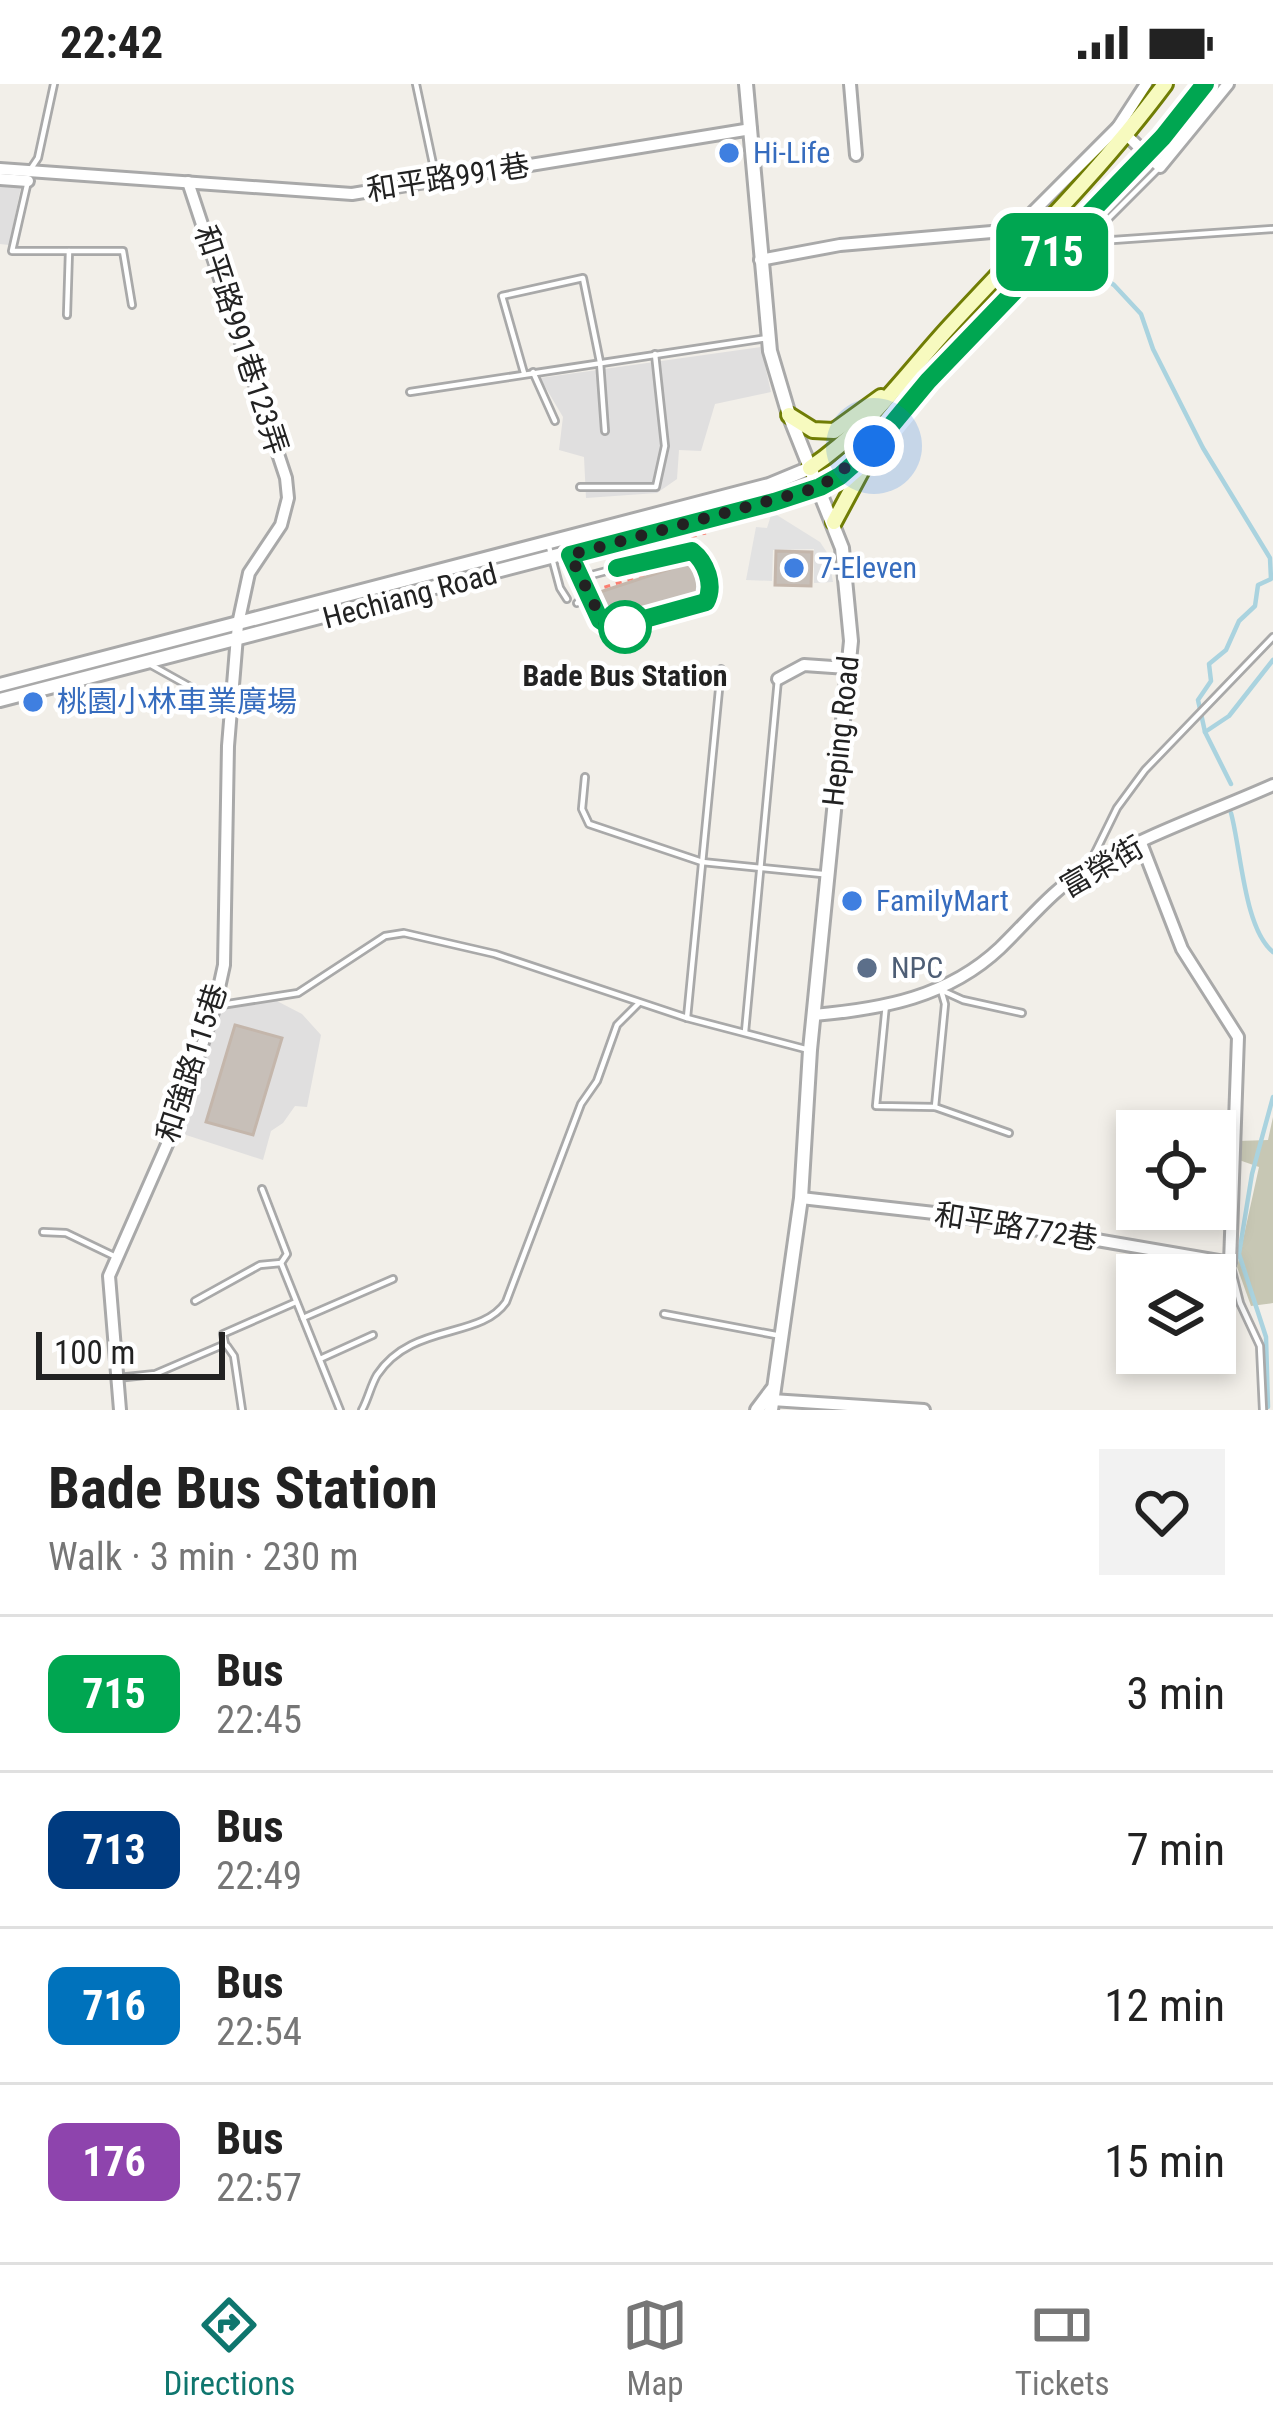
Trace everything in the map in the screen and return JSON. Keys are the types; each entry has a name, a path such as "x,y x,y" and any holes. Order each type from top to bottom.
{"main road":[{"path":"810,468 874,417 1165,84"},
{"path":"834,522 874,446 928,381 1146,154 1203,86"},
{"path":"789,416 813,430 843,428 927,351"},
{"path":"820,487 874,446"}],"street":[{"name":"Heping Road","path":"746,84 768,338 789,416 834,522 849,592 847,668 810,1050 801,1198 772,1400 757,1410"},
{"path":"850,84 856,155"},
{"path":"760,260 840,245 1015,230 1122,131 1146,84"},
{"path":"1122,131 1160,167 1228,84"},
{"name":"和平路991巷","path":"0,169 29,176 352,194 751,129"},
{"path":"0,179 29,176"},
{"name":"和平路991巷123弄","path":"188,182 286,478 288,498 281,525 249,573 238,632"},
{"name":"Hechiang Road","path":"0,700 146,662 548,543 769,485 810,468"},
{"name":"Hechiang Road","path":"0,685 570,555 820,487"},
{"name":"和強路115巷","path":"120,1410 109,1276 176,1124 224,964 231,710 238,632"},
{"path":"778,679 804,665 847,668"},
{"name":"富榮街","path":"814,1015 941,990 981,966 1037,907 1088,868 1273,785"},
{"path":"1141,843 1182,949 1238,1036 1230,1254"},
{"name":"和平路772巷","path":"801,1198 952,1215 1178,1254"},
{"path":"772,1400 924,1410"}],"lane":[{"path":"54,84 13,251 123,251 132,304"},
{"path":"416,84 436,178"},
{"path":"1001,305 1052,275 1160,167"},
{"path":"1100,231 1113,240 1273,229"},
{"path":"67,315 69,251"},
{"path":"524,373 502,296 583,278 600,362 605,431"},
{"path":"410,392 768,338"},
{"path":"580,488 656,487 664,446 655,354"},
{"path":"533,372 555,421"},
{"path":"566,538 570,555 580,578 600,620 612,628 701,606 711,589 703,562 686,550 580,578"},
{"path":"548,543 567,599"},
{"path":"577,603 588,594"},
{"path":"1088,868 1117,808 1145,770 1273,637"},
{"path":"146,662 231,710"},
{"path":"687,1018 721,669"},
{"path":"745,1034 778,679"},
{"path":"585,777 582,809 589,824 702,862 828,875"},
{"path":"215,1006 298,993 385,936 404,933 495,954 687,1018 810,1050"},
{"path":"941,990 963,1000 1022,1013"},
{"path":"935,1107 945,1004 941,990"},
{"path":"362,1410 377,1375 394,1357 422,1339 496,1316 506,1302 535,1218 581,1104 597,1081 616,1025 639,1003"},
{"path":"886,1004 877,1106 935,1107 1009,1133"},
{"path":"262,1189 287,1254 281,1263"},
{"path":"43,1232 66,1233 116,1258"},
{"path":"195,1301 260,1265 281,1263"},
{"path":"281,1263 340,1410"},
{"path":"303,1318 392,1279"},
{"path":"1236,1288 1260,1346 1263,1410"},
{"path":"242,1410 234,1356 223,1334 296,1302"},
{"path":"664,1314 781,1336"},
{"path":"320,1359 373,1335"},
{"path":"116,1378 155,1374 225,1344"}],"shaded area":[{"path":"0,175 23,177 9,245 0,244"},
{"path":"761,347 771,392 715,404 701,451 679,450 677,479 657,493 586,498 584,457 559,450 563,417 540,378"},
{"path":"772,512 820,542 828,554 833,582 814,583 814,549 773,550 772,581 746,580 756,527 767,528"},
{"path":"275,1000 302,1014 321,1035 307,1107 295,1106 271,1131 263,1160 183,1134 219,1010"},
{"path":"1273,1117 1273,1303 1251,1306 1237,1267 1259,1167 1239,1160 1238,1141 1268,1140"}],"building":[{"name":"7-Eleven","path":"776,551 812,552 811,586 775,585"},
{"path":"691,562 701,591 619,619 609,617 600,592"},
{"path":"235,1025 282,1038 253,1135 206,1122"}],"waterway":[{"path":"1088,268 1114,285 1141,314 1153,349 1203,448 1270,558 1271,579 1258,585 1255,606 1239,621 1226,650 1209,664 1211,681 1198,700 1205,732 1231,784"},
{"path":"1205,732 1229,716 1273,660"},
{"path":"1231,813 1250,907 1263,941 1273,952"},
{"path":"1268,1407 1266,1337 1239,1254 1252,1174 1273,1097"}],"bus line":[{"name":"715","path":"617,568 692,551 703,562 711,589 706,602 612,628 600,620 570,555 774,502 840,476 874,446 928,381 1163,137 1205,84"}],"place":[{"name":"Hi-Life","path":"729,153"},
{"name":"7-Eleven","path":"794,568"},
{"name":"Bade Bus Station","path":"625,627"},
{"name":"桃園小林車業廣場","path":"33,702"},
{"name":"FamilyMart","path":"852,901"},
{"name":"NPC","path":"867,968"}],"route":[{"path":"625,627 612,628 600,620 570,555 820,487 874,446"}]}
